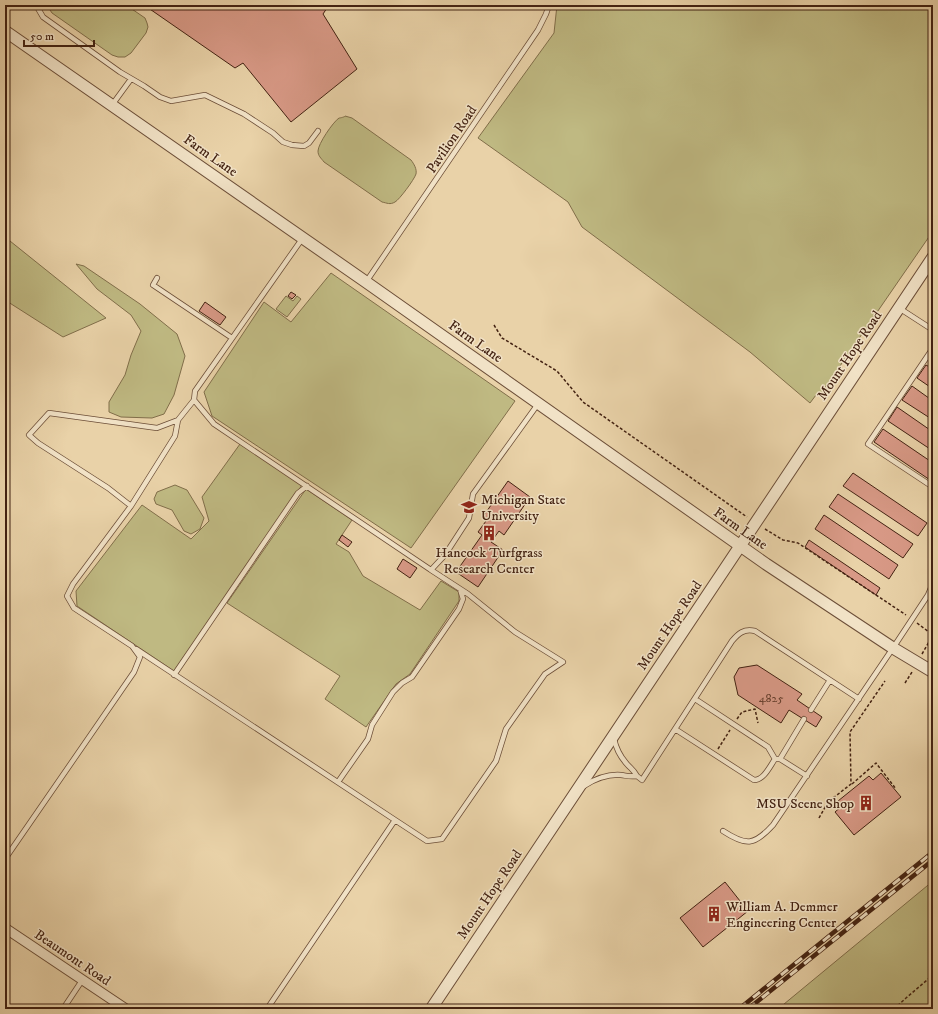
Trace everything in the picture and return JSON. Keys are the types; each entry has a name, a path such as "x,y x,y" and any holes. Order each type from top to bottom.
{"street":[{"name":"Farm Lane","path":"5,31 366,282 740,546 893,648 933,672"},
{"name":"Mount Hope Road","path":"431,1009 933,257"},
{"name":"Beaumont Road","path":"5,928 126,1009"}],"lane":[{"path":"36,5 42,16 120,72 160,97 171,100 205,95 244,114 284,142 292,145 304,146 309,143 318,130"},
{"name":"Pavilion Road","path":"366,282 538,30 549,5"},
{"path":"112,105 131,79"},
{"path":"194,400 214,424 468,594 515,632 563,662 545,674 506,729 496,761 442,839 426,841 74,608 67,596 73,584 131,506 175,436 178,420 194,400 195,391 302,238"},
{"path":"157,278 153,285 232,338"},
{"path":"899,308 933,330"},
{"path":"933,348 868,444 933,487"},
{"path":"431,570 445,555 469,518 473,494 538,404"},
{"path":"131,506 108,488 38,443 29,435 50,413 156,428 178,420"},
{"path":"174,674 298,492 307,486"},
{"path":"723,831 741,841 753,841 764,834 784,811 912,620 928,595 933,583"},
{"path":"338,782 368,739 372,725 393,692 402,683 412,678 459,609 463,599 460,589"},
{"path":"928,595 933,599"},
{"path":"613,736 616,748 621,757 642,780 732,641 745,630 754,631 859,699"},
{"path":"5,859 134,672 140,657 132,646"},
{"path":"811,710 830,680"},
{"path":"695,699 768,747 778,759 807,776"},
{"path":"675,729 754,780 758,780 762,778 778,759 804,719"},
{"path":"577,790 592,781 610,776 637,776"},
{"path":"267,1009 394,820"},
{"path":"63,1009 82,980"}],"path":[{"path":"494,325 502,338 557,371 583,402 756,523 783,540 798,543 933,635"},
{"path":"851,784 850,732 885,681"},
{"path":"819,818 828,802 876,763 896,789"},
{"path":"894,1009 933,975"}],"shaded area":[{"path":"47,5 126,5 145,18 148,27 146,33 131,53 125,57 118,57 112,55 52,13"},
{"path":"557,5 933,5 933,231 820,395 816,395 810,403 750,352 582,227 568,202 478,138 554,33"},
{"path":"345,116 352,118 411,160 413,163 416,170 415,177 403,194 395,202 390,204 382,202 324,162 319,156 318,151 320,143 326,133 336,120"},
{"path":"5,237 106,318 63,337 5,300"},
{"path":"76,264 84,266 140,304 177,334 185,356 174,395 164,414 152,418 121,417 109,412 109,402 125,375 141,331 131,315 97,289"},
{"path":"331,273 515,401 411,548 212,416 204,392 264,302 291,322"},
{"path":"286,296 293,301 297,296 301,299 287,317 276,309"},
{"path":"240,444 302,485 174,671 77,606 76,591 142,505 191,539 209,521 202,497"},
{"path":"175,485 187,490 204,518 200,529 191,534 184,531 172,510 156,504 154,499 157,492"},
{"path":"306,489 352,520 336,544 349,552 363,576 420,610 441,581 459,592 459,601 410,674 396,684 366,727 325,699 340,676 227,603"},
{"path":"933,881 933,1009 778,1009"}],"building":[{"path":"144,5 329,5 323,14 357,69 291,122 243,63 235,68"},
{"path":"291,292 296,295 292,299 288,296"},
{"path":"205,302 226,317 220,325 199,311"},
{"path":"926,365 933,369 933,389 917,378"},
{"path":"912,386 933,401 933,420 902,400"},
{"path":"897,407 933,432 933,451 888,421"},
{"path":"883,429 933,463 933,482 874,442"},
{"path":"853,473 927,523 918,536 843,486"},
{"name":"Hancock Turfgrass Research Center","path":"508,481 530,497 504,535 499,531 491,542 503,550 478,587 456,572 482,535 478,532 486,521 482,518"},
{"path":"838,494 913,544 903,558 829,507"},
{"path":"824,515 898,565 889,579 815,529"},
{"path":"342,535 352,542 348,547 339,540"},
{"path":"809,540 880,588 876,595 805,547"},
{"path":"403,559 417,568 410,578 397,569"},
{"path":"757,665 802,694 797,700 822,717 816,727 789,710 781,723 738,695 734,677 739,668"},
{"name":"MSU Scene Shop","path":"881,773 901,797 854,835 835,812 842,806 838,801 869,776 873,780"},
{"name":"William A. Demmer Engineering Center","path":"725,882 748,911 703,947 680,918"}],"railway":[{"path":"739,1009 933,852"},
{"path":"748,1009 933,860"}],"place":[{"name":"Michigan State University","path":"469,507"},
{"name":"Hancock Turfgrass Research Center","path":"489,533"},
{"name":"MSU Scene Shop","path":"866,803"},
{"name":"William A. Demmer Engineering Center","path":"714,914"}]}
